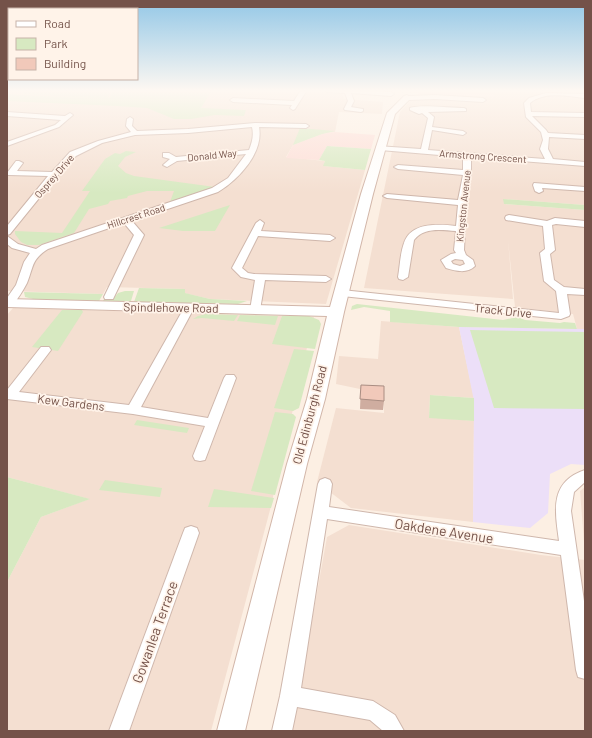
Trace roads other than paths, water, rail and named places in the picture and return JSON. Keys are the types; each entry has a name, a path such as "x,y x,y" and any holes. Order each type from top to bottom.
{"main road":[{"name":"Old Edinburgh Road","path":"231,731 297,464 316,399 348,264 387,124"},
{"name":"Spindlehowe Road","path":"8,303 255,310 339,302"}],"street":[{"path":"9,142 59,124"},
{"path":"129,124 135,133"},
{"path":"424,152 430,124"},
{"path":"537,124 542,128 545,135 546,140 544,149 550,161"},
{"name":"Osprey Drive","path":"7,232 54,174 73,154 79,150 114,137 135,133 188,131 255,125 306,126"},
{"name":"Hillcrest Road","path":"36,252 62,240 220,189 243,168 249,159 250,152 258,133 255,125"},
{"path":"429,128 463,133 471,130"},
{"path":"463,133 469,139"},
{"path":"545,135 585,137"},
{"name":"Armstrong Crescent","path":"380,148 585,164"},
{"name":"Donald Way","path":"166,155 175,159 250,152"},
{"name":"Kingston Avenue","path":"462,257 459,250 460,229 462,203 467,173 467,154"},
{"name":"Donald Way","path":"167,165 175,159"},
{"path":"19,163 11,173 54,174"},
{"path":"398,167 425,173 467,173"},
{"path":"539,191 537,185 585,188"},
{"path":"422,200 423,190"},
{"path":"387,196 462,203"},
{"path":"509,218 548,224 555,221 585,224"},
{"path":"109,298 139,235 126,220"},
{"path":"260,223 237,268 239,272 247,276 260,278 299,273 326,279"},
{"path":"548,224 550,250 545,253 549,281 561,290 585,292"},
{"path":"313,236 316,227"},
{"path":"403,276 409,240 415,233 425,229 460,229"},
{"path":"256,233 330,238"},
{"path":"7,239 15,246 36,252"},
{"path":"8,303 23,280 30,257 36,252"},
{"path":"255,310 260,278"},
{"name":"Track Drive","path":"339,302 558,317 565,314 561,290"},
{"path":"133,410 188,308"},
{"name":"Kew Gardens","path":"8,395 45,350"},
{"path":"200,456 230,378"},
{"name":"Kew Gardens","path":"8,395 133,410 212,423"},
{"path":"582,477 571,484 564,493 563,511 567,549 585,670"},
{"path":"282,731 290,696 325,484"},
{"name":"Oakdene Avenue","path":"321,512 567,549"},
{"name":"Gowanlea Terrace","path":"119,731 191,533"},
{"path":"290,696 373,711 384,717 394,731"}]}
